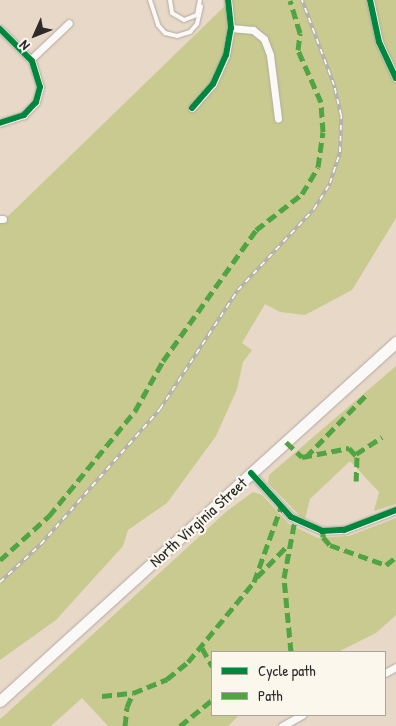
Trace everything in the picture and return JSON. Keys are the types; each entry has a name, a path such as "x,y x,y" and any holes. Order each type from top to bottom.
{"main road":[{"name":"North Virginia Street","path":"0,701 396,342"}],"street":[{"path":"192,108 212,84 226,55 231,28 228,0"},
{"path":"370,0 379,42 396,78"},
{"path":"31,59 69,23"},
{"path":"231,28 253,30 264,39 270,55 278,118"},
{"path":"0,29 31,59 39,78 36,102 16,120 0,123"},
{"path":"251,473 291,517 322,531 344,530 396,510"},
{"path":"282,726 300,716"}],"lane":[{"path":"150,0 158,25 165,33 177,36 190,32 197,24 201,6 200,0"},
{"path":"170,0 172,13 184,20 194,18 201,6"}],"green space":[{"path":"231,0 396,0 396,218 352,290 305,315 280,312 265,304 242,343 252,350 243,362 237,389 216,436 167,503 128,530 123,546 56,620 0,660 0,224"},
{"path":"396,366 396,504 374,511 379,492 350,461 310,499 305,519 300,516 268,483 269,475"},
{"path":"253,492 262,495 289,524 318,538 349,536 396,518 396,615 376,633 340,651 211,651 211,716 238,716 228,726 108,726 82,698 51,726 0,726 0,719 227,511"}],"railway":[{"path":"0,582 41,544 160,409 238,290 314,209 330,183 340,152 341,115 334,85 302,0"}],"marked path":[{"path":"0,560 49,516 135,411 163,361 256,230 302,194 318,167 323,132 321,102 298,50 300,33 290,0"},
{"path":"306,457 366,395"},
{"path":"356,454 382,437"},
{"path":"286,442 302,457 349,448 357,457 356,481"},
{"path":"125,726 127,707 133,693 167,679 188,662 254,582 281,507"},
{"path":"291,651 284,578 295,520"},
{"path":"323,532 323,537 330,545 386,565 396,557"},
{"path":"257,577 288,545"},
{"path":"202,648 211,664"},
{"path":"102,696 133,693"},
{"path":"180,726 211,701"}],"cycle path":[{"path":"192,108 213,84 226,55 231,28 228,0"},
{"path":"370,0 379,42 396,78"},
{"path":"0,29 32,61 40,87 36,102 24,115 0,123"},
{"path":"251,473 291,517 322,531 344,530 396,510"}]}
